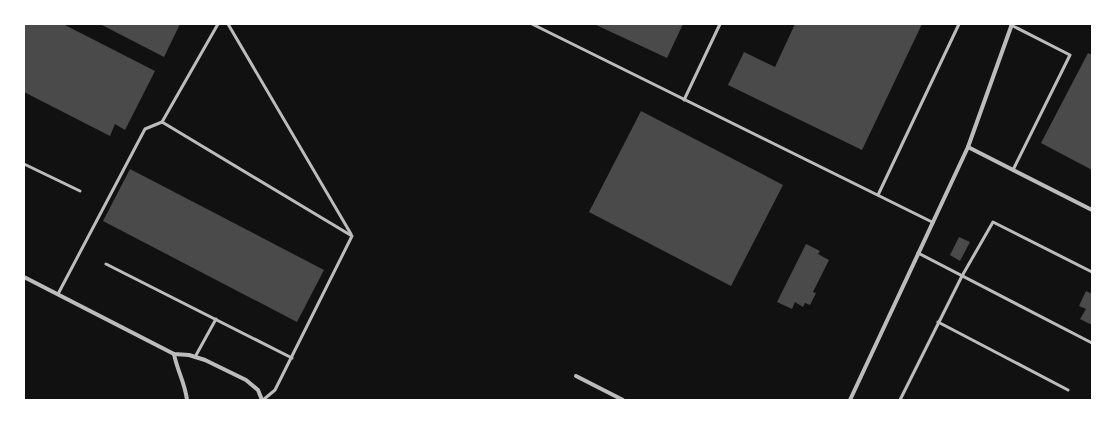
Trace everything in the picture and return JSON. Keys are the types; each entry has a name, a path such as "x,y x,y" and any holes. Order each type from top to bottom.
{"street":[{"path":"850,400 968,147 1012,25"},
{"path":"968,147 1092,210"},
{"path":"24,277 174,354 205,360 246,380 258,390 263,400"},
{"path":"174,354 176,366 183,379 187,400"},
{"path":"576,376 623,400"}],"lane":[{"path":"58,294 145,129 162,122 218,24"},
{"path":"228,24 352,236"},
{"path":"532,24 932,222"},
{"path":"684,100 720,24"},
{"path":"878,195 959,24"},
{"path":"1012,25 1070,56 1013,170"},
{"path":"162,122 352,236"},
{"path":"24,164 80,191"},
{"path":"900,400 962,276 993,222 1092,272"},
{"path":"263,400 275,390 352,236"},
{"path":"918,253 1092,343"},
{"path":"106,264 292,358"},
{"path":"195,357 216,319"},
{"path":"938,322 1068,390"}],"building":[{"path":"24,24 63,24 155,71 125,130 115,124 110,136 24,92"},
{"path":"100,24 180,24 164,57"},
{"path":"594,24 683,24 667,58"},
{"path":"795,24 922,24 862,150 728,85 744,52 775,67"},
{"path":"1088,53 1092,55 1092,170 1041,143"},
{"path":"641,111 783,185 731,286 589,212"},
{"path":"130,169 324,270 297,322 103,221"},
{"path":"959,237 970,242 960,261 950,255"},
{"path":"806,244 820,251 818,254 829,260 813,292 816,293 810,305 805,303 803,307 795,302 792,309 777,302"},
{"path":"1086,291 1092,294 1092,325 1080,319 1086,309 1079,306"}]}
